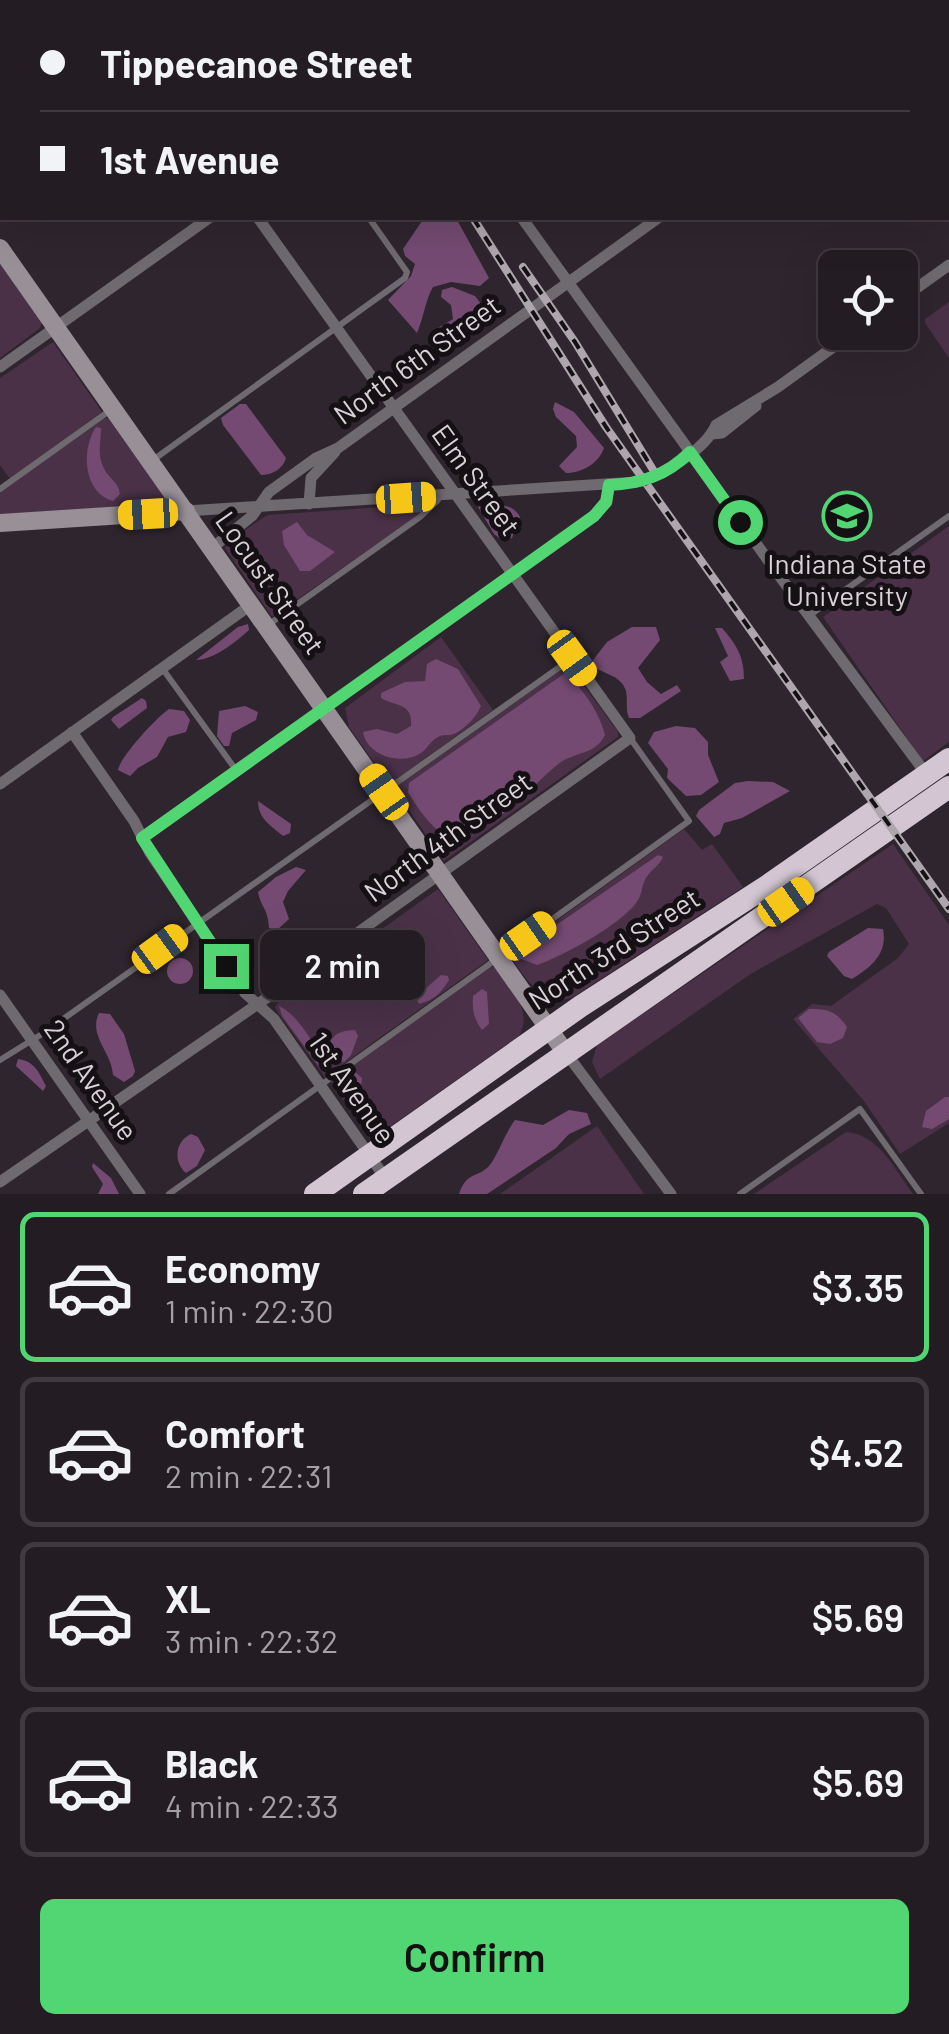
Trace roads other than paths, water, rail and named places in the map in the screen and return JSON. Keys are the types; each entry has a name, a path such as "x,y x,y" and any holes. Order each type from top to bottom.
{"highway":[{"name":"North 3rd Street","path":"364,1194 844,847 949,759"},
{"name":"North 3rd Street","path":"316,1194 549,1028 844,847 949,791"}],"street":[{"path":"0,367 206,220"},
{"name":"Elm Street","path":"259,220 630,738"},
{"path":"523,220 916,764 949,791"},
{"name":"North 6th Street","path":"212,548 252,516 269,492 316,458 338,448 655,220"},
{"name":"Locust Street","path":"0,248 565,1052 671,1194"},
{"path":"918,287 949,265"},
{"path":"0,523 637,482 669,470 829,350"},
{"path":"309,504 311,478 338,448"},
{"path":"142,838 594,516 606,502 609,485"},
{"path":"0,784 252,604"},
{"name":"1st Avenue","path":"72,732 245,992 274,1019 386,1179"},
{"name":"North 4th Street","path":"0,1182 630,738"},
{"name":"2nd Avenue","path":"0,994 140,1194"}],"lane":[{"path":"151,462 406,278 407,272 370,220"},
{"path":"0,490 113,408"},
{"path":"266,625 420,517 438,496"},
{"path":"810,615 949,516"},
{"path":"0,1060 572,658"},
{"path":"162,668 237,771"},
{"name":"Elm Street","path":"499,957 688,821 630,738"},
{"path":"168,1194 499,957"},
{"path":"740,1194 860,1109 921,1194"}],"railway":[{"path":"474,220 606,427 949,909"},
{"path":"523,267 575,342 655,473"}],"place":[{"name":"Indiana State University","path":"847,516"}]}
